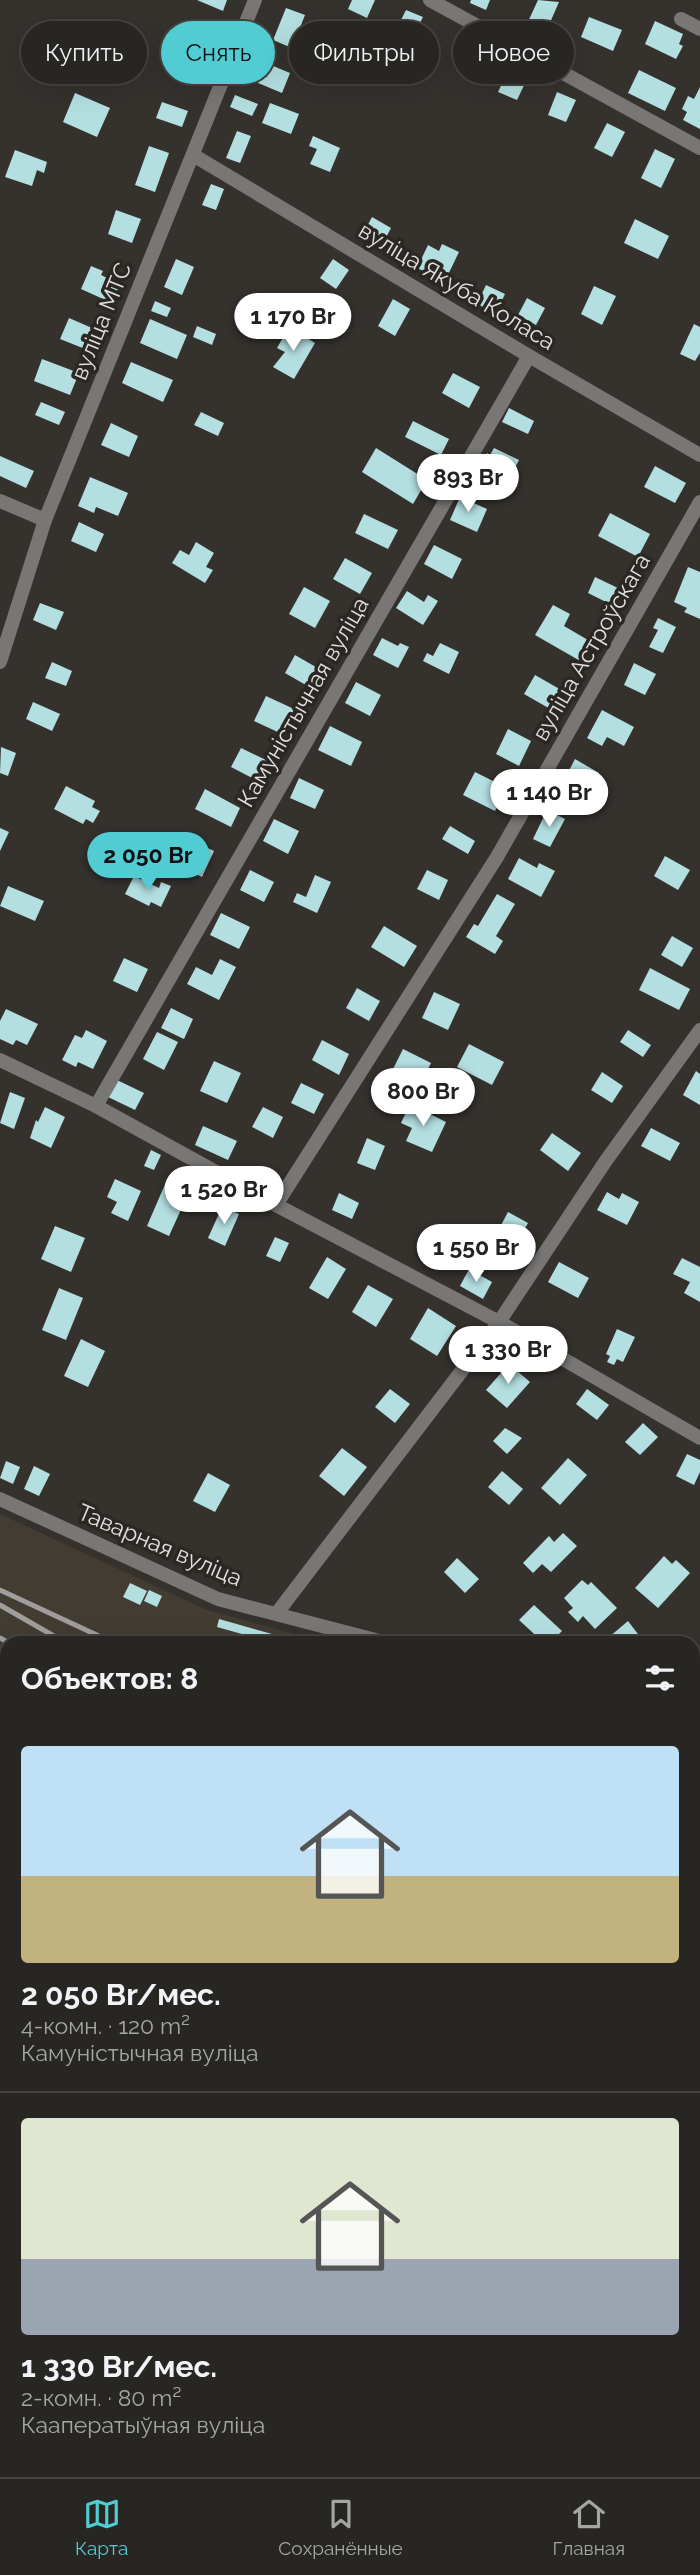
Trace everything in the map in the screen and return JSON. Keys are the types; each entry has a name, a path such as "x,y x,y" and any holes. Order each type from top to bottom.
{"street":[{"name":"вуліца МТС","path":"0,662 45,520 255,0"},
{"path":"430,0 700,148"},
{"path":"681,19 700,29"},
{"name":"вуліца Якуба Коласа","path":"193,155 700,455"},
{"name":"Камуністычная вуліца","path":"96,1106 529,356"},
{"path":"0,501 45,520"},
{"name":"вуліца Астроўскага","path":"276,1205 497,857 700,502"},
{"path":"277,1613 499,1322 605,1162 700,1030"},
{"path":"0,1060 96,1106 276,1205 499,1322 700,1438"},
{"name":"Таварная вуліца","path":"0,1499 218,1599 361,1636"}],"shaded area":[{"path":"0,1514 207,1610 302,1636 0,1636"}],"building":[{"path":"197,0 227,0 223,11"},
{"path":"352,0 375,0 367,18 348,9"},
{"path":"471,0 490,0 486,10 470,3"},
{"path":"538,0 559,2 551,21 528,21"},
{"path":"286,8 305,15 303,21 289,21 289,47 275,41"},
{"path":"406,10 423,17 421,21 400,21"},
{"path":"589,17 622,30 613,51 581,37"},
{"path":"655,21 683,34 679,44 683,46 676,59 645,44"},
{"path":"275,67 289,73 282,93 260,84 275,84"},
{"path":"639,70 676,88 665,111 628,93"},
{"path":"502,84 525,84 517,100 498,92"},
{"path":"700,87 700,129 683,120 687,112 682,109 688,96 694,99"},
{"path":"557,92 576,100 566,122 548,115"},
{"path":"75,93 110,108 97,137 63,122"},
{"path":"235,95 258,104 252,116 230,107"},
{"path":"162,102 188,111 182,127 156,118"},
{"path":"270,103 299,114 291,134 262,123"},
{"path":"607,123 625,132 612,157 594,148"},
{"path":"237,131 251,136 240,163 226,158"},
{"path":"313,136 340,148 330,172 310,164 317,149 309,146"},
{"path":"149,146 169,153 155,192 135,185"},
{"path":"655,149 675,159 661,188 641,178"},
{"path":"15,150 47,162 44,173 37,170 32,186 5,177"},
{"path":"211,184 224,189 216,210 202,205"},
{"path":"116,210 141,219 132,243 108,234"},
{"path":"372,217 391,228 382,245 363,234"},
{"path":"635,219 669,236 658,259 624,243"},
{"path":"442,244 459,252 445,281 417,268 428,245 439,251"},
{"path":"176,259 194,267 182,295 164,287"},
{"path":"333,259 349,270 336,289 320,278"},
{"path":"91,266 103,271 101,275 120,284 112,303 81,289"},
{"path":"486,285 505,294 496,313 477,304"},
{"path":"594,286 616,296 602,325 581,314"},
{"path":"527,298 545,308 536,325 518,315"},
{"path":"393,299 410,309 395,336 378,326"},
{"path":"155,301 171,308 167,317 151,311"},
{"path":"69,318 99,331 90,351 60,339"},
{"path":"150,319 187,335 177,359 140,343"},
{"path":"694,324 700,327 700,353 695,361 680,354"},
{"path":"197,326 216,334 212,345 193,337"},
{"path":"289,327 315,343 294,379 273,367 285,352 277,348"},
{"path":"42,359 79,373 70,395 34,381"},
{"path":"131,362 173,380 163,402 122,383"},
{"path":"453,373 480,387 469,408 442,393"},
{"path":"41,402 65,412 59,425 35,415"},
{"path":"509,408 534,421 528,434 502,422"},
{"path":"201,412 224,423 218,436 194,425"},
{"path":"413,421 449,439 441,455 405,437"},
{"path":"111,423 138,436 129,457 101,445"},
{"path":"376,448 427,480 413,504 362,472"},
{"path":"494,448 519,460 505,487 477,472 487,453 490,455"},
{"path":"0,456 34,471 26,488 0,476"},
{"path":"655,466 686,483 675,503 644,487"},
{"path":"90,477 128,493 118,516 96,507 94,513 78,506"},
{"path":"460,497 487,509 477,532 450,520"},
{"path":"610,513 650,534 638,557 598,536"},
{"path":"364,514 398,530 388,549 355,533"},
{"path":"79,522 104,534 96,552 71,541"},
{"path":"196,542 214,553 206,567 213,570 205,583 172,563 180,550 189,555"},
{"path":"434,545 462,559 452,579 424,564"},
{"path":"345,558 372,573 360,594 333,579"},
{"path":"688,567 700,572 700,619 684,612 687,608 674,602"},
{"path":"595,577 622,590 614,606 588,593"},
{"path":"304,587 330,601 315,628 289,614"},
{"path":"407,591 424,602 428,595 438,601 423,625 396,608"},
{"path":"40,603 64,612 56,630 33,620"},
{"path":"553,605 570,614 564,626 593,643 582,662 535,635"},
{"path":"658,618 676,627 663,653 649,647 658,630 653,628"},
{"path":"382,638 398,646 400,643 409,647 398,668 373,655"},
{"path":"440,643 459,652 449,674 423,661 427,653 433,656"},
{"path":"295,655 321,670 311,688 285,673"},
{"path":"52,662 72,671 66,686 45,678"},
{"path":"634,663 656,674 645,695 624,685"},
{"path":"535,675 563,691 552,710 524,694"},
{"path":"356,682 381,695 370,716 345,703"},
{"path":"266,696 294,709 282,734 254,721"},
{"path":"33,702 60,714 52,731 26,719"},
{"path":"602,710 634,727 624,746 607,737 602,746 587,738"},
{"path":"330,726 362,742 351,766 318,750"},
{"path":"508,729 531,741 519,766 496,754"},
{"path":"1,747 16,753 8,776 0,773"},
{"path":"241,748 268,761 258,781 231,767"},
{"path":"575,759 599,773 586,797 562,784"},
{"path":"475,772 507,788 495,811 463,795"},
{"path":"299,778 324,790 315,809 290,798"},
{"path":"66,786 95,801 92,807 100,811 93,823 86,819 83,824 54,809"},
{"path":"205,789 240,808 231,827 195,809"},
{"path":"547,810 565,819 550,847 533,839"},
{"path":"274,819 299,831 288,854 263,841"},
{"path":"450,826 475,841 468,854 442,839"},
{"path":"0,828 9,832 0,851"},
{"path":"180,835 214,851 202,877 158,856 163,845 173,850"},
{"path":"665,856 690,870 678,890 654,876"},
{"path":"519,858 537,868 539,863 555,871 541,897 508,879"},
{"path":"250,870 274,882 264,902 240,890"},
{"path":"427,870 448,880 439,900 417,889"},
{"path":"315,875 331,882 317,913 293,902 297,893 306,897"},
{"path":"134,876 159,888 161,882 171,886 161,907 151,902 149,906 125,894"},
{"path":"8,886 44,901 35,921 0,906"},
{"path":"497,894 515,904 496,936 503,941 495,954 466,937 474,924 478,926"},
{"path":"221,913 250,927 239,949 210,935"},
{"path":"384,926 417,946 404,967 371,947"},
{"path":"672,936 693,948 682,967 661,955"},
{"path":"124,958 148,969 137,992 113,981"},
{"path":"220,959 236,967 219,1000 187,984 196,967 212,975"},
{"path":"650,968 690,989 679,1010 639,990"},
{"path":"357,988 380,1001 369,1021 346,1008"},
{"path":"434,992 460,1004 448,1030 422,1018"},
{"path":"171,1008 193,1019 184,1039 161,1028"},
{"path":"6,1009 38,1024 27,1045 16,1040 13,1045 0,1039 0,1021"},
{"path":"86,1030 107,1041 93,1069 78,1062 76,1067 62,1060 75,1035 82,1038"},
{"path":"628,1030 651,1045 643,1057 620,1042"},
{"path":"157,1032 178,1042 164,1070 143,1059"},
{"path":"322,1040 349,1054 339,1075 312,1060"},
{"path":"469,1044 504,1062 492,1085 457,1067"},
{"path":"403,1049 431,1063 420,1086 391,1073"},
{"path":"214,1061 241,1073 227,1103 200,1091"},
{"path":"696,1071 700,1074 700,1105 683,1095"},
{"path":"602,1072 623,1086 612,1103 591,1090"},
{"path":"117,1080 144,1093 135,1110 108,1097"},
{"path":"301,1083 324,1094 314,1114 291,1103"},
{"path":"10,1092 25,1098 14,1129 0,1123"},
{"path":"410,1104 446,1122 432,1152 406,1141 412,1128 401,1123"},
{"path":"45,1107 65,1117 51,1148 30,1138 36,1120 38,1122"},
{"path":"263,1107 283,1117 273,1138 252,1127"},
{"path":"203,1126 237,1141 228,1160 195,1145"},
{"path":"651,1128 680,1143 670,1161 641,1146"},
{"path":"552,1133 581,1153 568,1171 540,1150"},
{"path":"367,1138 385,1146 375,1170 357,1163"},
{"path":"151,1150 161,1155 154,1170 144,1166"},
{"path":"115,1179 141,1191 128,1221 111,1213 117,1202 107,1197"},
{"path":"166,1182 189,1192 169,1236 147,1226"},
{"path":"607,1192 619,1199 622,1193 639,1202 627,1225 597,1210"},
{"path":"339,1193 359,1203 352,1219 332,1210"},
{"path":"222,1207 239,1214 225,1246 208,1238"},
{"path":"508,1212 528,1223 519,1239 499,1229"},
{"path":"55,1226 85,1238 71,1272 41,1259"},
{"path":"275,1237 289,1243 280,1262 266,1256"},
{"path":"327,1257 346,1269 328,1299 309,1288"},
{"path":"682,1258 700,1267 700,1302 684,1293 690,1282 673,1274"},
{"path":"559,1262 589,1278 578,1298 548,1282"},
{"path":"469,1269 492,1282 483,1299 460,1286"},
{"path":"368,1285 393,1299 376,1327 352,1312"},
{"path":"59,1288 83,1298 66,1340 42,1330"},
{"path":"428,1308 456,1326 437,1356 410,1339"},
{"path":"617,1329 635,1337 623,1362 617,1359 614,1365 607,1362 610,1356 606,1354"},
{"path":"81,1339 105,1351 88,1387 64,1376"},
{"path":"509,1364 530,1382 507,1408 486,1390"},
{"path":"390,1389 410,1404 395,1423 375,1407"},
{"path":"587,1389 609,1405 597,1420 576,1404"},
{"path":"643,1423 658,1437 640,1455 625,1442"},
{"path":"505,1428 522,1438 507,1454 493,1441"},
{"path":"342,1448 367,1467 344,1496 319,1476"},
{"path":"687,1454 700,1460 700,1472 694,1485 676,1476"},
{"path":"568,1458 587,1475 560,1505 541,1488"},
{"path":"6,1461 20,1467 13,1484 0,1478"},
{"path":"34,1466 50,1474 39,1496 24,1489"},
{"path":"502,1471 523,1489 509,1505 488,1487"},
{"path":"208,1473 230,1485 215,1512 193,1501"},
{"path":"563,1533 577,1546 551,1572 542,1564 533,1573 523,1563 549,1536 554,1542"},
{"path":"664,1556 672,1564 676,1560 690,1573 658,1608 635,1588"},
{"path":"457,1558 479,1579 465,1593 444,1572"},
{"path":"582,1580 588,1585 591,1582 617,1608 595,1629 583,1616 578,1622 568,1612 573,1608 564,1598"},
{"path":"130,1583 147,1591 140,1605 123,1597"},
{"path":"149,1590 162,1596 157,1607 144,1601"},
{"path":"534,1605 562,1631 557,1636 536,1636 519,1620"},
{"path":"219,1619 272,1634 249,1636 217,1627"},
{"path":"628,1621 639,1636 610,1636"}],"railway":[{"path":"0,1590 99,1636"},
{"path":"0,1605 54,1636"}]}
